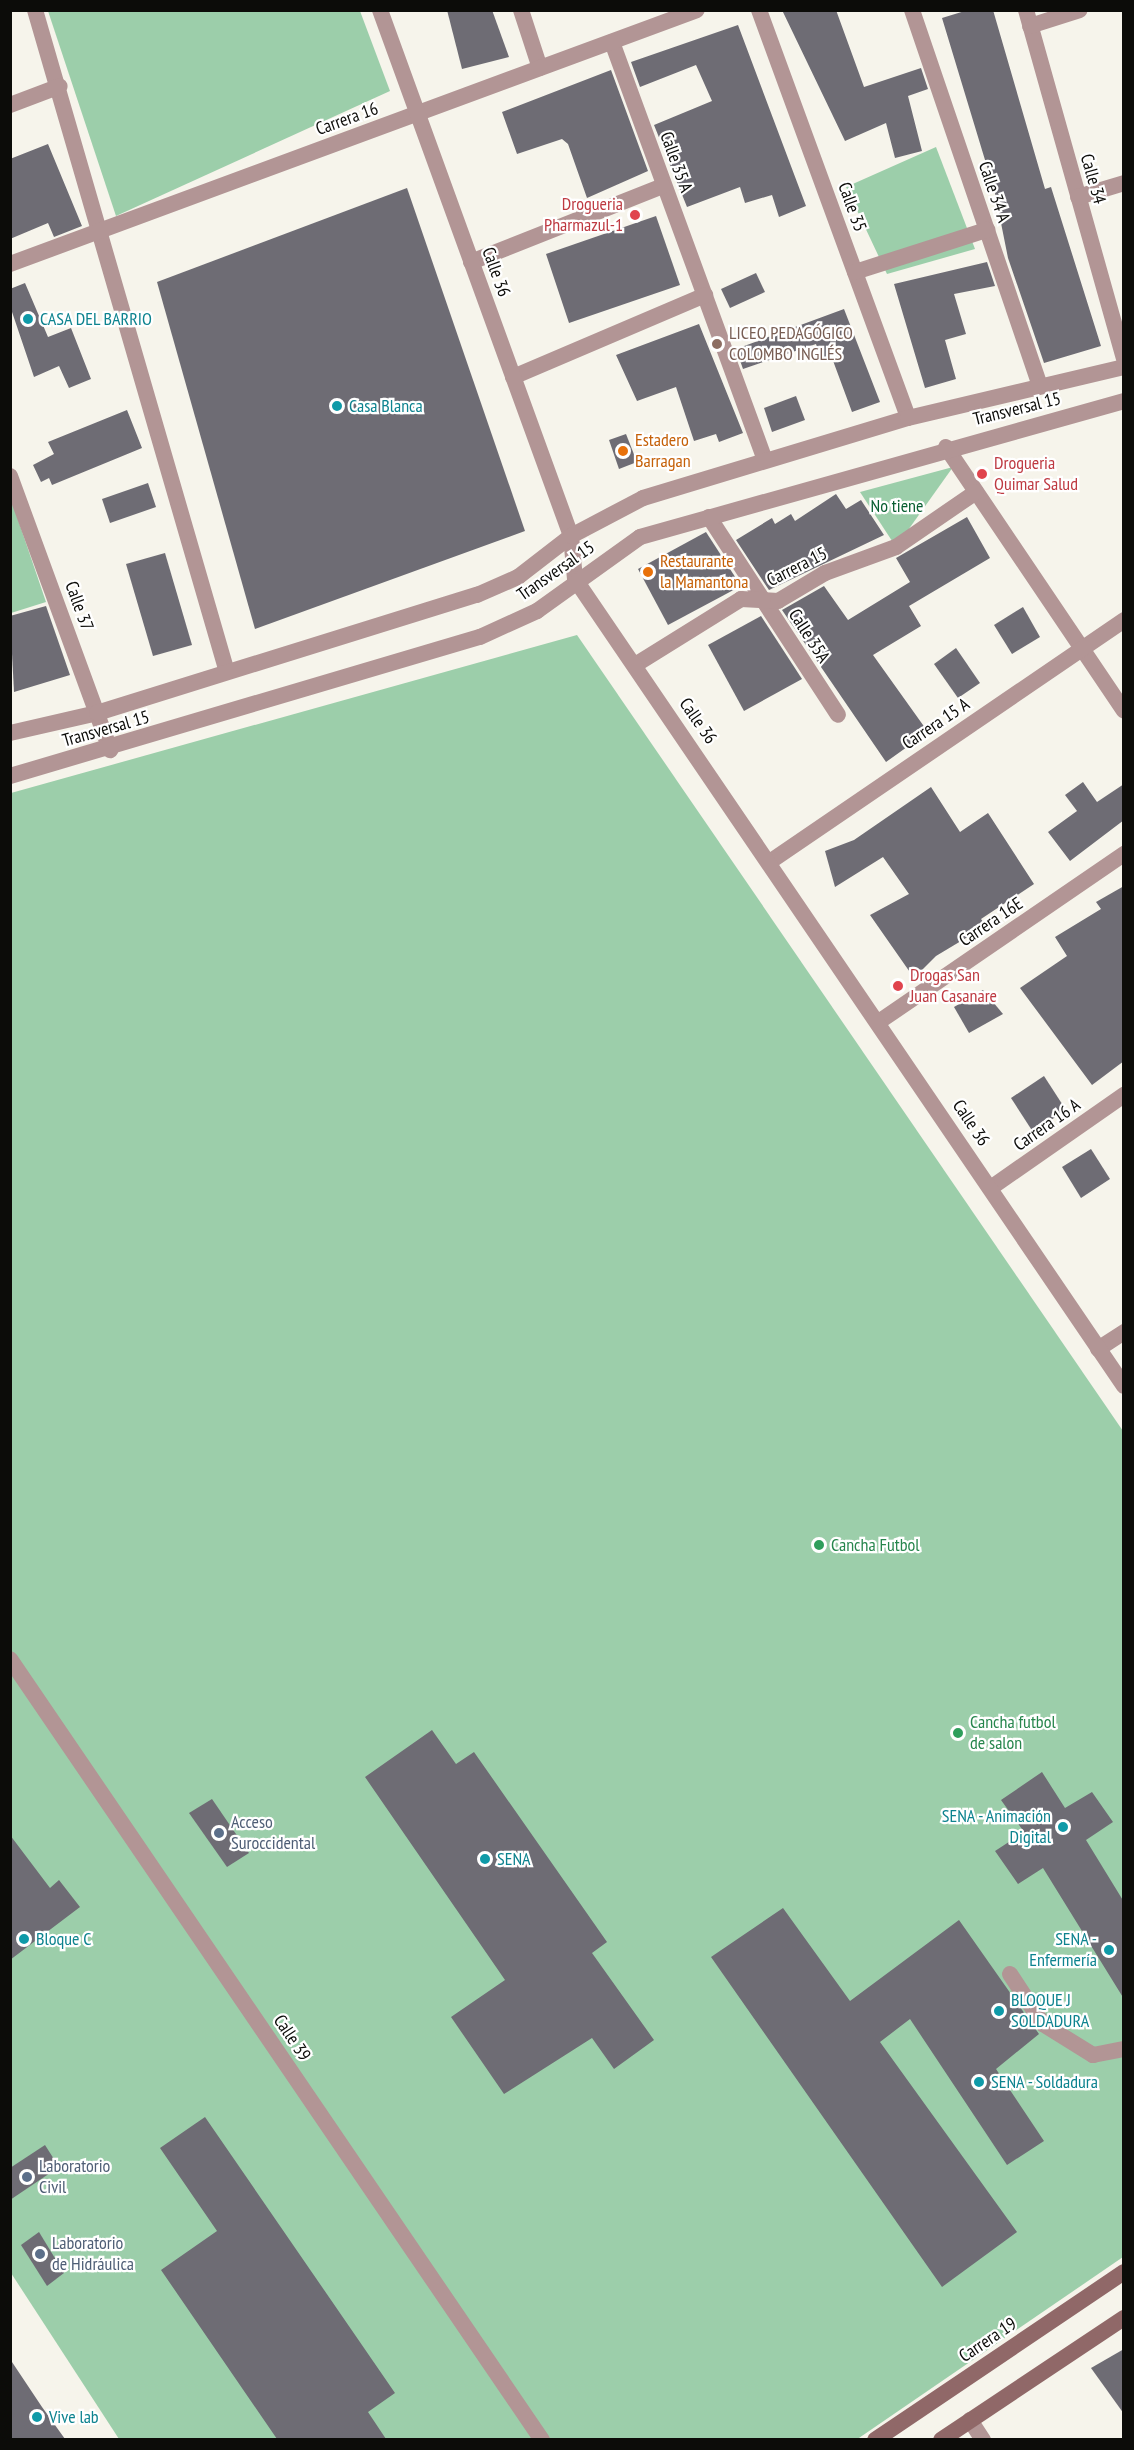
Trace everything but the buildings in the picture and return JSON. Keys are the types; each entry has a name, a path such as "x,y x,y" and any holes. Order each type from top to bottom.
{"main road":[{"name":"Carrera 19","path":"875,2439 1124,2272"},
{"path":"941,2439 1124,2318"}],"street":[{"path":"35,10 60,86 99,232 227,672"},
{"name":"Calle 36","path":"380,10 571,536 575,579 880,1021 1124,1386"},
{"path":"521,10 540,68"},
{"name":"Carrera 16","path":"10,264 612,42 652,18 697,10"},
{"name":"Calle 35","path":"759,10 908,418"},
{"name":"Calle 34 A","path":"912,10 1040,385"},
{"path":"1028,18 1080,10"},
{"name":"Calle 34","path":"1028,18 1124,358"},
{"name":"Calle 35 A","path":"612,42 765,460"},
{"path":"10,105 60,86"},
{"path":"1078,197 1124,183"},
{"path":"471,262 663,186"},
{"path":"855,272 987,230"},
{"path":"513,377 705,295"},
{"name":"Transversal 15","path":"10,733 97,713 477,595 518,577 571,536 643,498 908,418 1124,366"},
{"name":"Transversal 15","path":"10,776 110,750 480,637 537,611 575,579 640,537 946,447 1124,401"},
{"path":"946,447 1124,711"},
{"name":"Calle 37","path":"10,476 110,750"},
{"name":"Carrera 15","path":"635,665 741,599 765,603 896,547 976,492"},
{"name":"Calle 35A","path":"709,517 838,715"},
{"name":"Carrera 15 A","path":"771,861 1124,620"},
{"name":"Carrera 16E","path":"880,1021 1124,854"},
{"name":"Carrera 16 A","path":"992,1187 1124,1095"},
{"path":"1098,1349 1124,1332"},
{"name":"Calle 39","path":"10,1659 542,2439"},
{"path":"1010,1974 1043,2024 1093,2055 1124,2049"},
{"path":"970,2420 983,2439"}],"green space":[{"path":"48,11 360,11 390,91 116,216"},
{"path":"936,147 975,249 887,274 846,187"},
{"name":"No tiene","path":"953,467 896,547 860,492"},
{"path":"10,496 46,602 11,613 10,613"},
{"path":"577,635 1123,1431 1123,2257 856,2440 119,2439 11,2273 11,793"}],"place":[{"name":"Drogueria Pharmazul-1","path":"635,215"},
{"name":"CASA DEL BARRIO","path":"28,319"},
{"name":"LICEO PEDAGÓGICO COLOMBO INGLÉS","path":"717,344"},
{"name":"Casa Blanca","path":"337,406"},
{"name":"Estadero Barragan","path":"623,451"},
{"name":"Drogueria Quimar Salud","path":"982,474"},
{"name":"Restaurante la Mamantona","path":"648,572"},
{"name":"Drogas San Juan Casanare","path":"898,986"},
{"name":"Cancha Futbol","path":"819,1545"},
{"name":"Cancha futbol de salon","path":"958,1733"},
{"name":"SENA - Animación Digital","path":"1063,1827"},
{"name":"Acceso Suroccidental","path":"219,1833"},
{"name":"SENA","path":"485,1859"},
{"name":"Bloque C","path":"24,1939"},
{"name":"SENA - Enfermería","path":"1109,1950"},
{"name":"BLOQUE J SOLDADURA","path":"999,2011"},
{"name":"SENA - Soldadura","path":"979,2082"},
{"name":"Laboratorio Civil","path":"27,2177"},
{"name":"Laboratorio de Hidráulica","path":"40,2254"},
{"name":"Vive lab","path":"37,2417"}]}
